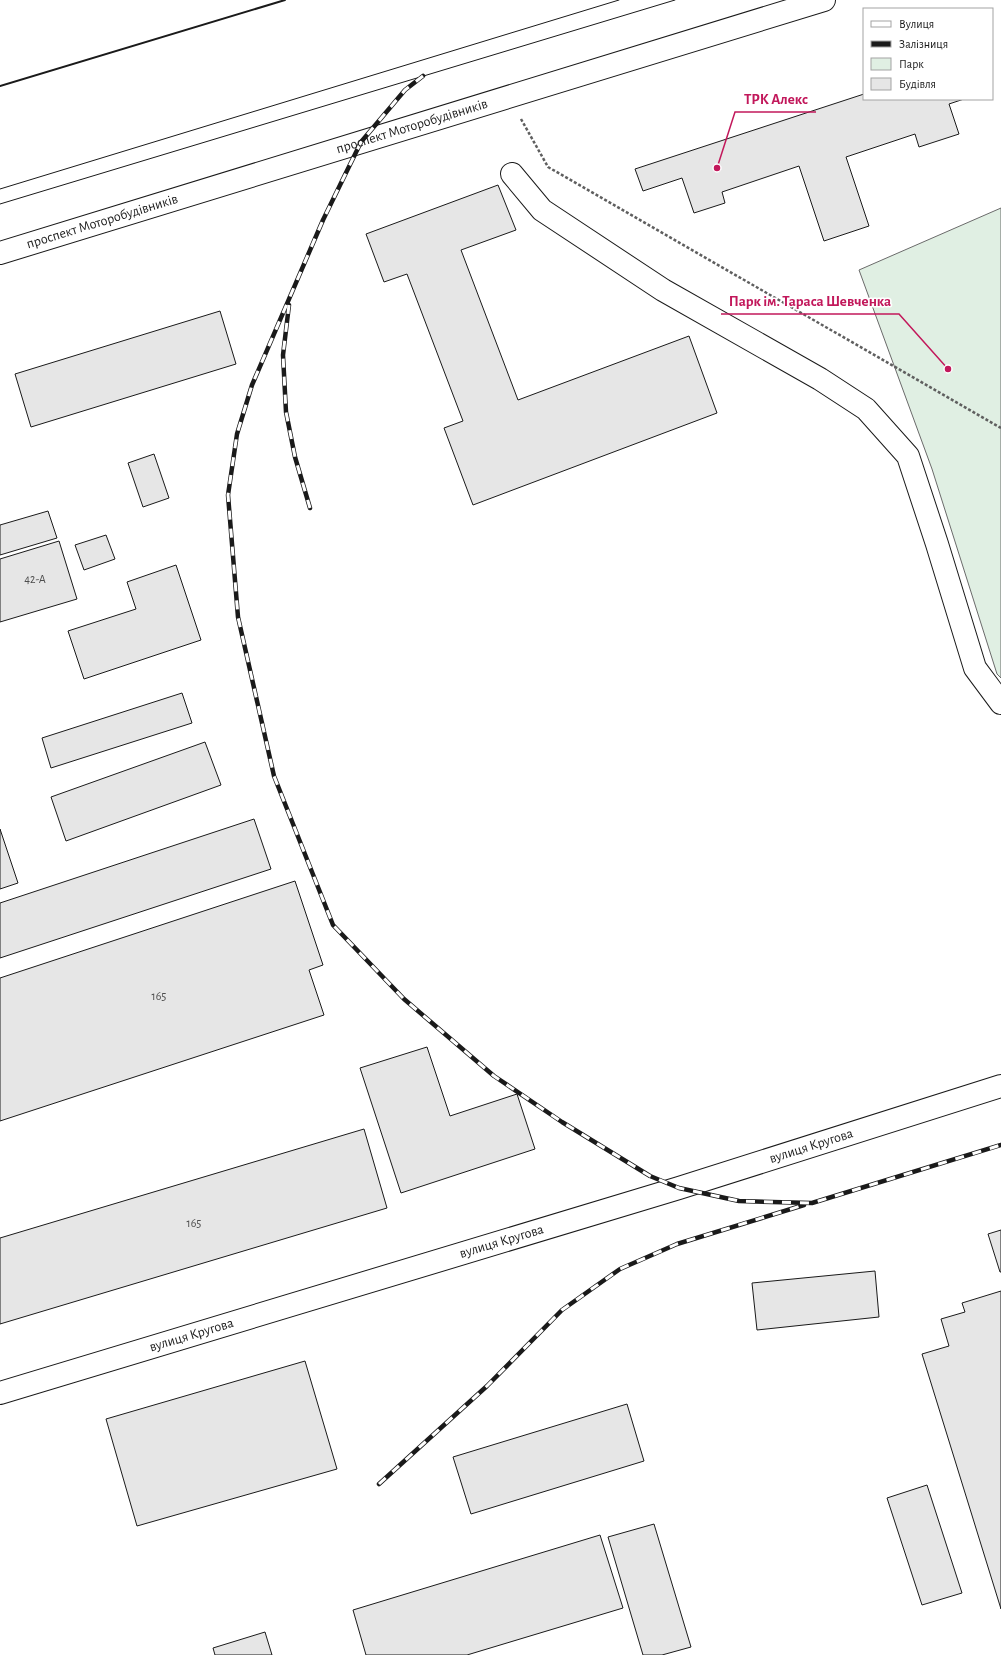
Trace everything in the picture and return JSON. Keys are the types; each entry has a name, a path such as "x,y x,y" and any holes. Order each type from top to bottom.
{"street":[{"name":"проспект Моторобудівників","path":"0,252 824,0"},
{"path":"512,174 542,210 663,290 820,379 866,409 908,456 975,668 1001,702"},
{"name":"вулиця Кругова","path":"0,1393 679,1188 1001,1086"}],"path":[{"path":"521,118 548,166 1001,428"}],"green space":[{"path":"1001,208 1001,678 997,674 932,469 859,270"}],"building":[{"path":"863,94 863,100 961,100 949,104 959,134 919,147 915,134 846,157 869,226 824,241 799,166 722,192 725,203 694,213 682,178 643,191 635,169"},
{"path":"498,185 516,230 461,250 518,400 689,336 717,413 473,505 444,428 463,421 407,274 384,282 366,234"},
{"path":"220,311 236,364 31,427 15,374"},
{"path":"154,454 169,498 143,507 128,463"},
{"path":"48,511 57,538 0,555 0,525"},
{"path":"106,535 115,559 84,570 75,545"},
{"path":"59,541 77,599 0,622 0,559"},
{"path":"176,565 201,640 84,679 68,631 136,609 127,582"},
{"path":"182,693 192,723 51,768 42,738"},
{"path":"205,742 221,785 66,841 51,797"},
{"path":"254,819 271,869 0,958 0,903"},
{"path":"0,829 18,883 0,889"},
{"path":"295,881 323,965 309,970 324,1015 0,1121 0,978"},
{"path":"427,1047 450,1116 517,1094 535,1149 401,1193 360,1068"},
{"path":"364,1129 387,1208 0,1324 0,1238"},
{"path":"1001,1230 1001,1272 1000,1272 988,1234"},
{"path":"875,1271 879,1317 757,1330 752,1283"},
{"path":"1001,1291 1001,1609 922,1354 949,1346 941,1319 965,1312 962,1303"},
{"path":"305,1361 337,1469 137,1526 106,1419"},
{"path":"627,1404 644,1461 471,1514 453,1457"},
{"path":"927,1485 962,1593 922,1605 887,1498"},
{"path":"654,1524 691,1647 662,1655 643,1655 608,1537"},
{"path":"600,1535 623,1608 467,1655 366,1655 353,1610"},
{"path":"265,1632 272,1655 215,1655 213,1648"}],"tram line":[{"path":"0,189 619,0"},
{"path":"0,204 675,0"}],"railway":[{"path":"423,76 405,90 361,142 323,220 252,385 237,434 228,495 238,617 274,776 333,925 404,999 494,1076 562,1122 650,1176 679,1188 739,1201 812,1203 1001,1145"},
{"path":"289,305 283,355 286,412 295,457 310,508"},
{"path":"379,1484 487,1386 562,1310 620,1269 677,1244 804,1205"}],"wall":[{"path":"0,86 285,0"}],"place":[{"name":"ТРК Алекс","path":"717,168"},
{"name":"Парк ім. Тараса Шевченка","path":"948,369"}]}
